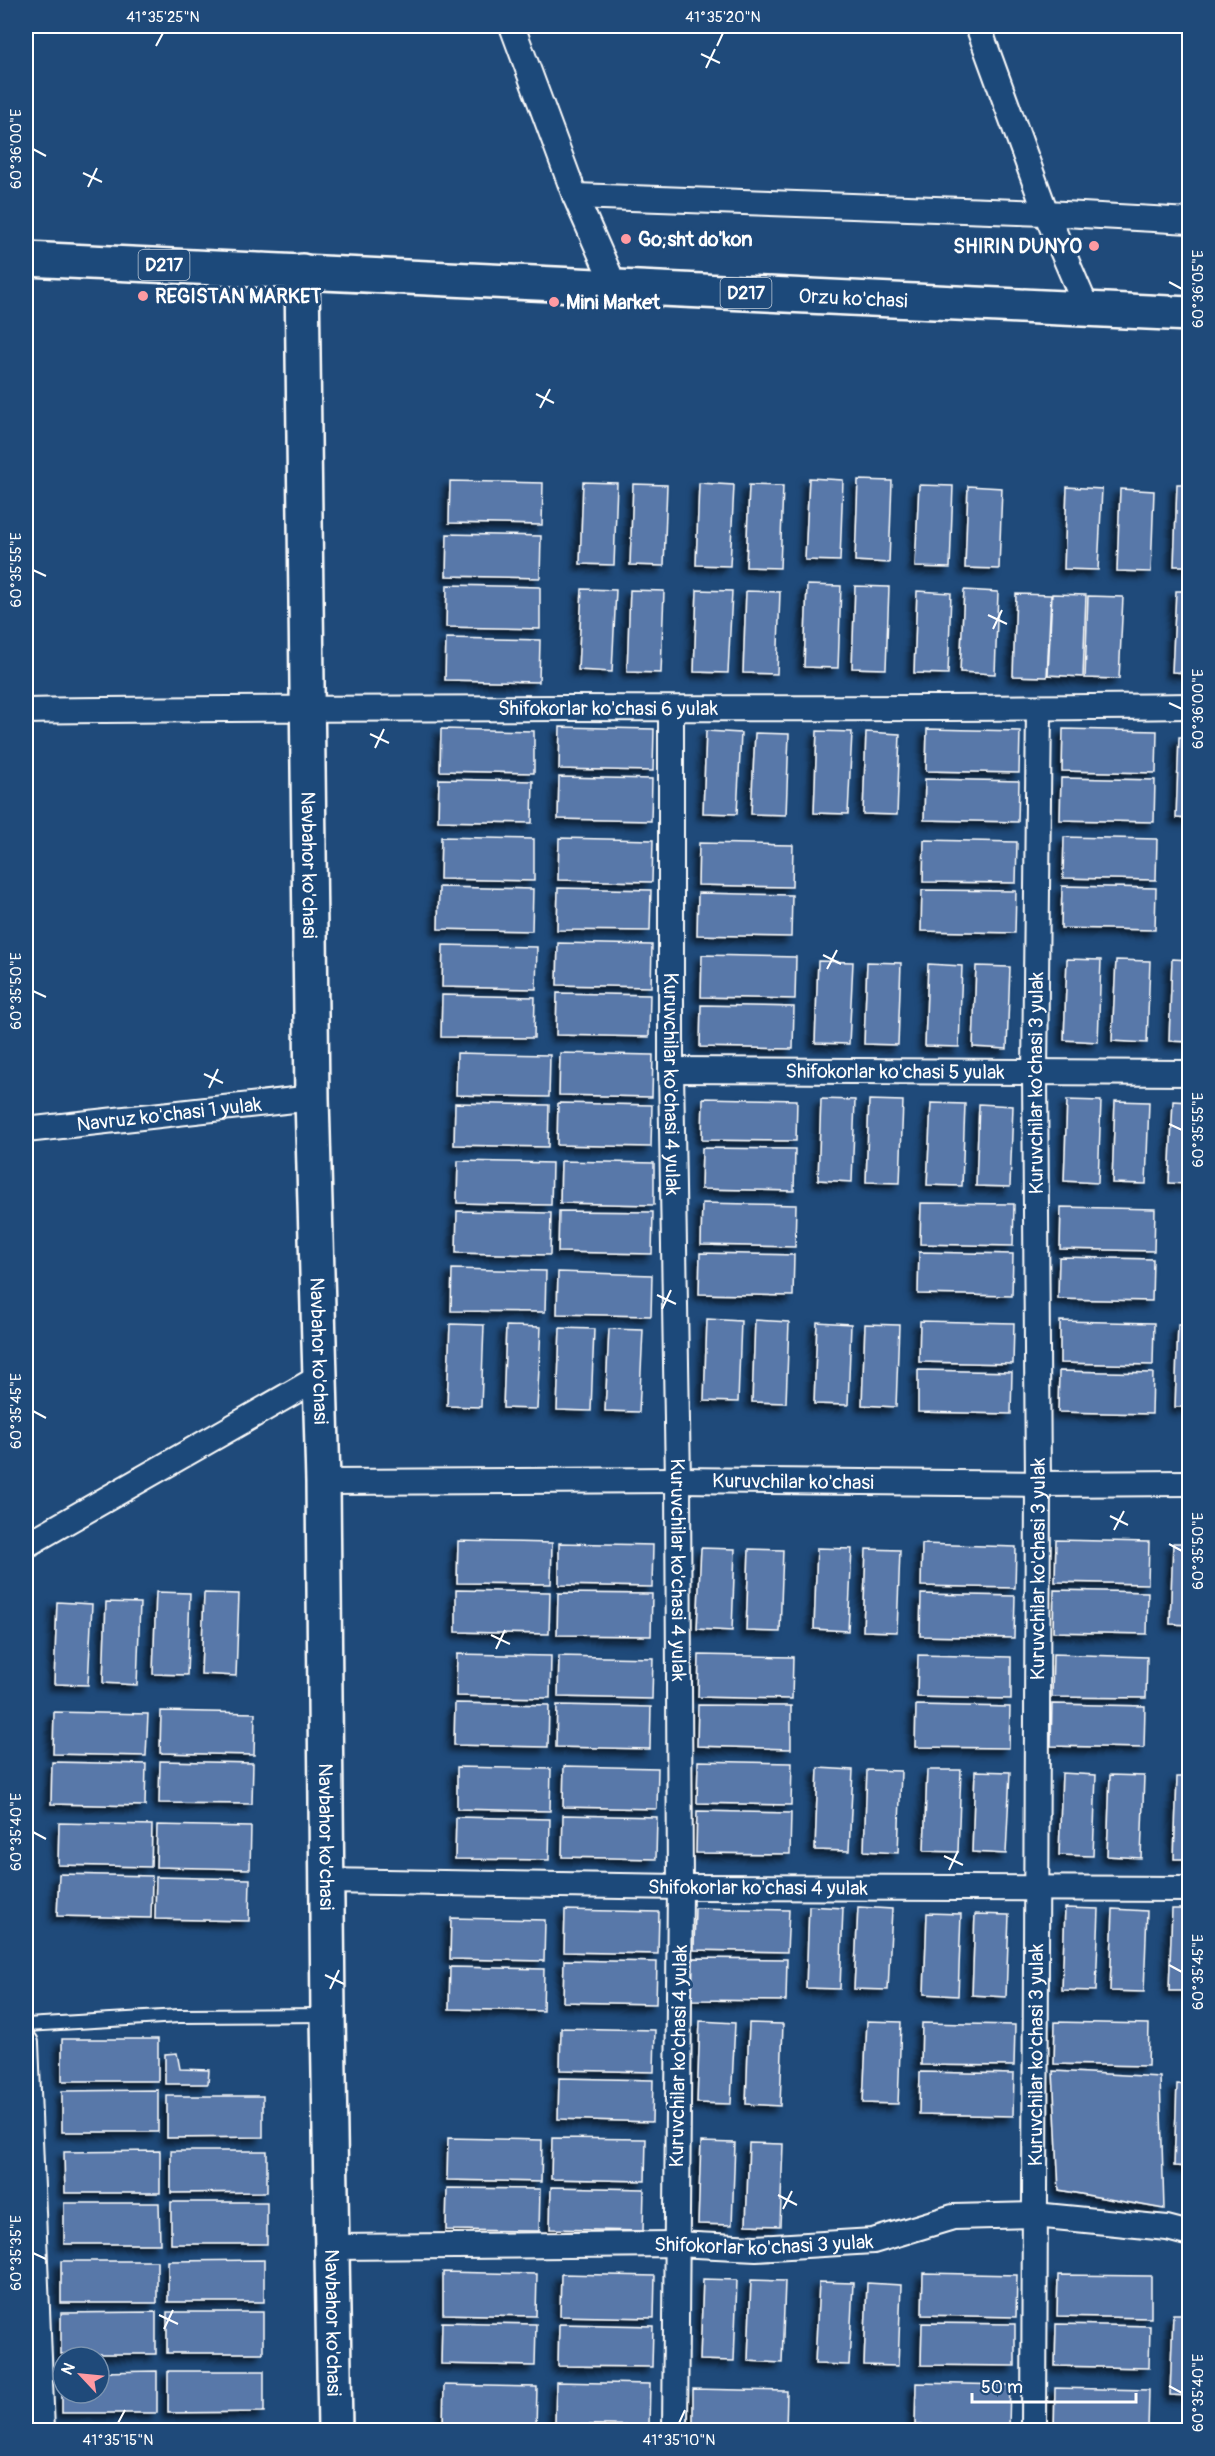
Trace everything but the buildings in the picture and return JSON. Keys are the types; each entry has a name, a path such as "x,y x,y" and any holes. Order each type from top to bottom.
{"main road":[{"name":"D217","path":"26,259 302,271"},
{"name":"Orzu ko'chasi","path":"302,271 1190,314"},
{"name":"Navbahor ko'chasi","path":"302,271 306,707 312,1098 323,1482 326,1881 335,2430"}],"street":[{"path":"512,26 575,196 615,287"},
{"path":"978,26 1046,213 1087,309"},
{"path":"575,196 1046,213 1190,221"},
{"name":"Shifokorlar ko'chasi 6 yulak","path":"26,711 306,707 672,710 1190,706"},
{"name":"Kuruvchilar ko'chasi 3 yulak","path":"1034,2430 1038,1484 1035,1074 1039,708"},
{"name":"Kuruvchilar ko'chasi 4 yulak","path":"672,710 671,1070 678,1480 680,1887 675,2430"},
{"name":"Shifokorlar ko'chasi 5 yulak","path":"671,1070 1035,1074 1190,1073"},
{"name":"Navruz ko'chasi 1 yulak","path":"26,1130 312,1098"},
{"path":"26,1545 320,1377"},
{"name":"Kuruvchilar ko'chasi","path":"323,1482 678,1480 1038,1484 1190,1483"},
{"name":"Shifokorlar ko'chasi 4 yulak","path":"326,1881 680,1887 1190,1889"},
{"path":"26,2043 42,2430"},
{"name":"Shifokorlar ko'chasi 3 yulak","path":"332,2247 676,2244 756,2248 873,2241 953,2217 1035,2215 1167,2228 1190,2234"}],"lane":[{"path":"26,2025 179,2016 328,2014"}],"waterway":[{"path":"26,1559 42,1549"}],"place":[{"name":"Go;sht do'kon","path":"626,239"},
{"name":"SHIRIN DUNYO","path":"1094,246"},
{"name":"REGISTAN MARKET","path":"143,296"},
{"name":"Mini Market","path":"554,302"}]}
